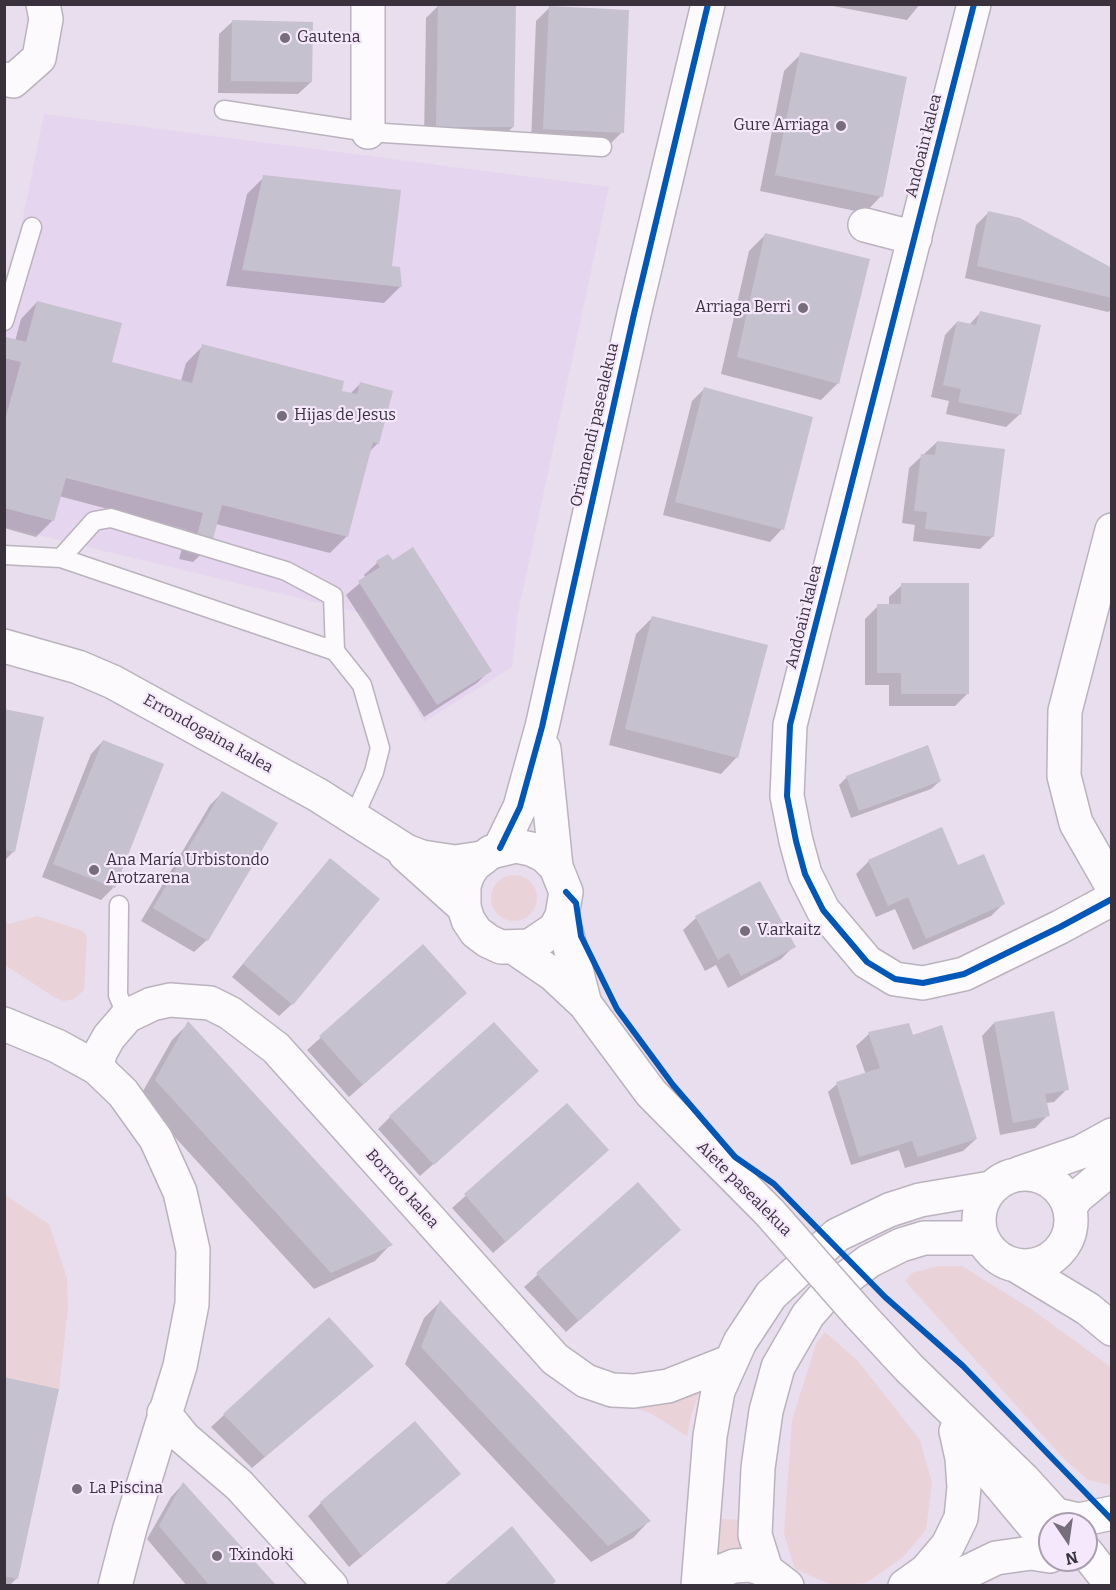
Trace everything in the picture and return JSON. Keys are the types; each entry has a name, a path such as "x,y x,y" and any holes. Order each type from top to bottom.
{"street":[{"path":"4,79 13,81 39,58 46,20 43,4"},
{"path":"368,4 368,132"},
{"name":"Oriamendi pasealekua","path":"491,853 520,807 542,727 634,314 708,4"},
{"name":"Andoain kalea","path":"974,4 790,726 787,796 795,841 805,874 823,910 867,962 895,979 923,983 964,974 1112,899"},
{"path":"865,225 915,238"},
{"path":"1112,530 1065,711 1064,776 1076,823 1112,886"},
{"name":"Errondogaina kalea","path":"7,647 78,668 113,682 229,744 318,795 392,844 464,907"},
{"name":"Oriamendi pasealekua","path":"542,727 556,867"},
{"name":"Errondogaina kalea","path":"392,844 422,857 455,862 491,853"},
{"path":"516,846 531,849 545,856 556,867 566,892 562,916 555,929 544,939 530,946 516,949 488,941 476,933 468,920 464,907 464,885 468,874 491,853 516,846"},
{"name":"Aiete pasealekua","path":"562,916 585,1004"},
{"name":"Aiete pasealekua","path":"516,949 554,975 585,1004 651,1093 770,1213 909,1368 1038,1519"},
{"name":"Borroto kalea","path":"97,1068 100,1053 109,1037 127,1016 152,1004 194,1000 210,1003 253,1029 276,1048 555,1359 586,1382 612,1390 634,1391 657,1388 669,1386 729,1362"},
{"path":"4,1023 57,1046 97,1068 123,1093 156,1139 180,1192 193,1250 192,1304 180,1366 164,1413 115,1586"},
{"path":"698,1586 710,1436 718,1391 729,1362 771,1295 837,1235 888,1210 920,1200 991,1188 1009,1176 1081,1152 1112,1135"},
{"path":"1070,1207 1077,1197 1112,1168"},
{"path":"1020,1173 1036,1175 1051,1182 1062,1192 1070,1207 1072,1219 1067,1241 1073,1279 1100,1319"},
{"path":"991,1188 979,1211 981,1238 990,1251 1002,1261 1017,1266 1100,1319"},
{"path":"776,1578 755,1535 758,1468 766,1411 778,1367 808,1315 829,1291 869,1261 901,1245 924,1238 981,1238"},
{"path":"1017,1266 1031,1267 1046,1262 1058,1253 1067,1241"},
{"name":"Aiete pasealekua","path":"909,1368 956,1431 1038,1521"},
{"path":"164,1413 184,1438 239,1485 332,1586"},
{"path":"906,1586 926,1571 948,1545 961,1518 964,1477 956,1431"},
{"path":"938,1586 996,1558 1038,1552"},
{"path":"704,1586 719,1572 734,1566 750,1566 776,1578"},
{"name":"Aiete pasealekua","path":"1080,1572 1090,1586"},
{"name":"Aiete pasealekua","path":"1095,1572 1112,1585"}],"lane":[{"path":"224,110 368,132 602,147"},
{"path":"4,321 32,227"},
{"path":"61,558 94,521 111,518 286,571 333,596 335,651"},
{"path":"4,555 61,558 335,651 362,685 380,748 374,772 353,819"},
{"path":"119,905 118,995 127,1016"}],"shaded area":[{"name":"Hijas de Jesus","path":"44,114 609,187 518,613 512,667 424,722 361,613 5,527 5,305"},
{"path":"514,875 530,882 537,898 530,914 514,921 498,914 491,898 498,882"},
{"path":"37,916 83,931 87,937 84,990 74,999 63,1001 54,997 5,965 5,922 9,924"},
{"path":"4,1194 49,1224 67,1278 68,1308 59,1389 5,1377"},
{"path":"938,1266 962,1266 1031,1309 1111,1367 1111,1485 1088,1480 1063,1458 905,1281 912,1273"},
{"path":"825,1332 858,1361 920,1440 932,1483 926,1530 903,1557 866,1583 832,1585 795,1569 784,1534 792,1420 816,1344"},
{"path":"700,1390 691,1415 687,1436 650,1413 621,1403"},
{"path":"716,1519 744,1520 743,1550 713,1562"}],"building":[{"path":"438,4 516,5 514,127 436,127"},
{"path":"549,6 629,10 624,133 543,129"},
{"path":"232,20 313,22 312,82 231,81"},
{"name":"Gure Arriaga","path":"800,52 907,77 883,197 775,175"},
{"path":"263,175 401,190 392,266 400,267 402,287 242,270"},
{"path":"988,211 1020,218 1112,268 1112,298 977,266"},
{"name":"Arriaga Berri","path":"765,233 870,259 839,384 737,357"},
{"path":"37,301 122,323 112,362 192,383 202,344 344,381 342,391 357,394 360,382 393,391 379,444 373,442 348,537 222,505 211,547 195,543 203,513 66,478 54,521 4,508 4,423 21,362 4,358 4,341 6,337 26,342"},
{"path":"980,311 1041,325 1021,415 958,402 961,389 943,385 957,321 976,325"},
{"path":"704,387 813,417 784,530 675,502"},
{"path":"937,441 1005,449 994,537 925,529 927,512 914,511 921,454 935,455"},
{"path":"413,547 492,671 437,705 358,581 380,567 376,561 388,554 393,560"},
{"path":"901,583 969,583 969,694 901,694 901,673 877,673 877,604 901,604"},
{"path":"652,616 768,645 738,758 625,729"},
{"path":"4,709 44,717 15,852 4,850"},
{"path":"103,740 164,764 115,888 53,864"},
{"path":"928,745 941,781 859,811 846,776"},
{"path":"222,791 278,823 208,941 153,908"},
{"path":"942,827 958,865 984,854 1005,904 926,939 908,897 888,906 868,860"},
{"path":"330,858 380,899 293,1005 243,964"},
{"name":"V.arkaitz","path":"760,881 796,947 741,976 729,953 718,960 695,916"},
{"path":"423,944 467,993 363,1085 319,1036"},
{"path":"1054,1011 1069,1090 1045,1094 1050,1116 1013,1123 994,1022"},
{"path":"188,1021 393,1245 331,1273 155,1080"},
{"path":"494,1022 539,1071 434,1165 389,1116"},
{"path":"909,1023 913,1035 942,1025 977,1139 918,1157 912,1141 859,1157 836,1082 880,1068 868,1032"},
{"path":"567,1103 609,1150 506,1242 464,1194"},
{"path":"638,1182 681,1230 579,1321 536,1273"},
{"path":"440,1300 651,1521 608,1546 421,1347"},
{"path":"329,1317 374,1366 265,1457 223,1414"},
{"path":"4,1377 59,1389 18,1579 4,1576"},
{"path":"415,1421 461,1474 362,1556 320,1502"},
{"name":"Txindoki","path":"183,1482 277,1586 210,1586 159,1526"},
{"path":"512,1526 556,1581 551,1586 443,1586"}],"cycle path":[{"path":"500,848 520,807 542,727 634,314 708,4"},
{"path":"974,4 790,725 787,796 805,874 823,910 867,962 895,979 923,983 964,974 1112,899"},
{"path":"566,892 576,903 581,936 617,1009 673,1085 735,1157 774,1184 885,1297 963,1366 1112,1520"}],"place":[{"name":"Gautena","path":"285,38"},
{"name":"Gure Arriaga","path":"841,126"},
{"name":"Arriaga Berri","path":"803,308"},
{"name":"Hijas de Jesus","path":"282,416"},
{"name":"Ana María Urbistondo Arotzarena","path":"94,870"},
{"name":"V.arkaitz","path":"745,931"},
{"name":"La Piscina","path":"77,1489"},
{"name":"Txindoki","path":"217,1556"}]}
